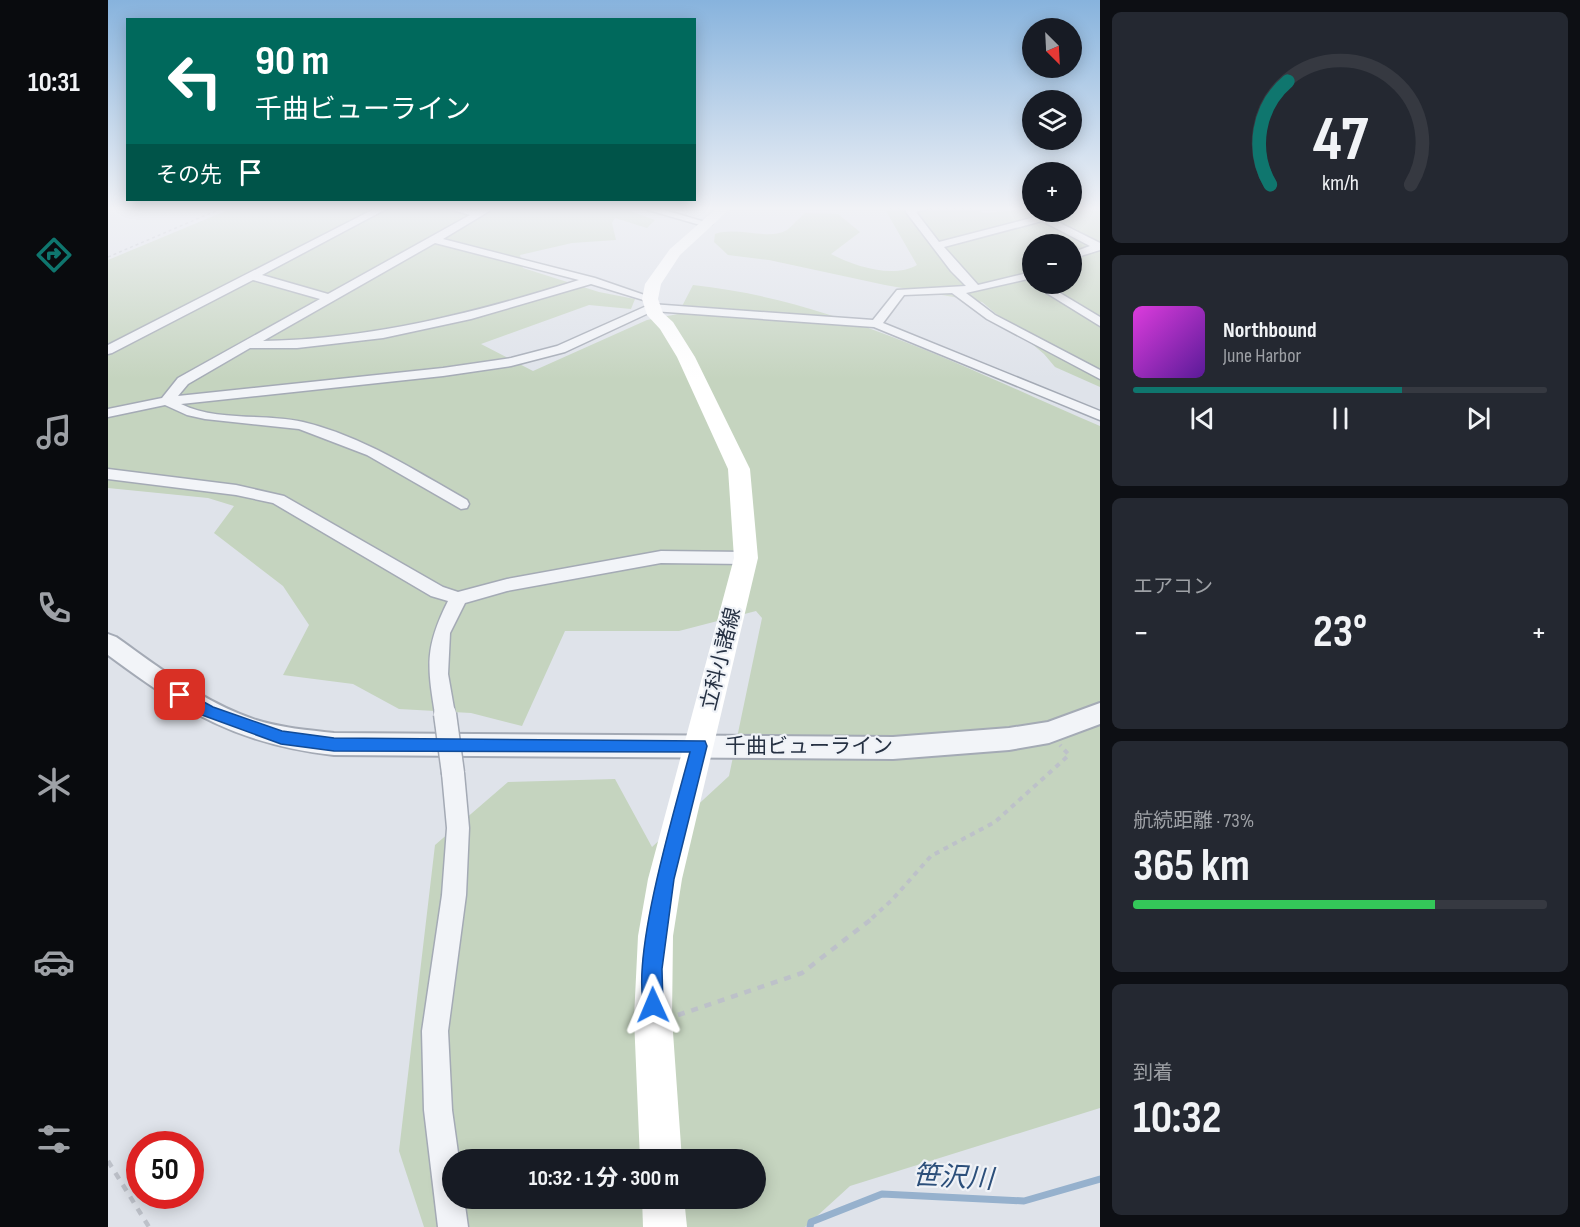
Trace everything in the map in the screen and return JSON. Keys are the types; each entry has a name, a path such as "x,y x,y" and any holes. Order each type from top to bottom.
{"main road":[{"path":"651,303 653,284 665,264"},
{"name":"立科小諸線","path":"651,303 686,357 732,449 739,469 744,506 746,558 665,879 653,969 653,1024 660,1149"},
{"path":"664,1209 665,1227"}],"street":[{"path":"108,351 275,264"},
{"path":"167,401 183,381 392,264"},
{"path":"530,264 591,280 651,303 876,324 1100,416"},
{"path":"954,264 976,289"},
{"path":"252,276 332,298"},
{"path":"251,345 321,343 394,334 472,317 591,280"},
{"path":"876,324 901,292 976,289 1022,281"},
{"path":"955,290 991,316 1100,375"},
{"path":"1056,294 1100,322"},
{"path":"108,413 167,401 443,372 511,362 561,349 651,303"},
{"path":"167,401 178,409 198,414 295,423 336,434 385,458 461,504"},
{"path":"108,474 236,490 278,499 437,592 458,598 507,585 661,557 746,558"},
{"path":"453,1227 438,1110 435,1031 454,895 458,828 453,773 438,674 441,633 458,598"},
{"name":"千曲ビューライン","path":"108,643 180,695 208,711 281,737 334,744 893,748 1009,739 1049,732 1100,713"}],"path":[{"path":"653,1024 802,973 863,926 892,900 931,856 995,822 1069,755 1049,732"},
{"path":"108,1161 149,1227"}],"green space":[{"path":"108,264 522,264 523,268 599,292 635,299 631,309 589,305 481,344 533,371 647,320 678,314 693,285 746,293 798,305 901,340 1100,426 1100,1108 850,1186 805,1227 424,1227 399,1151 435,845 508,782 615,779 652,847 729,776 762,618 756,611 679,631 565,631 522,726 471,713 399,709 353,684 283,675 309,625 283,586 214,533 234,506 208,498 108,488"},
{"path":"789,264 856,264 885,271 907,269 917,264 1022,264 1022,294 1082,294 1082,264 1100,264 1100,387 1055,367 1044,354 982,302 885,285"}],"waterway":[{"name":"笹沢川","path":"810,1227 811,1222 882,1194 1024,1201 1100,1179"}],"route":[{"path":"180,695 208,711 281,737 334,744 699,746 665,879 653,969 653,1005"}]}
